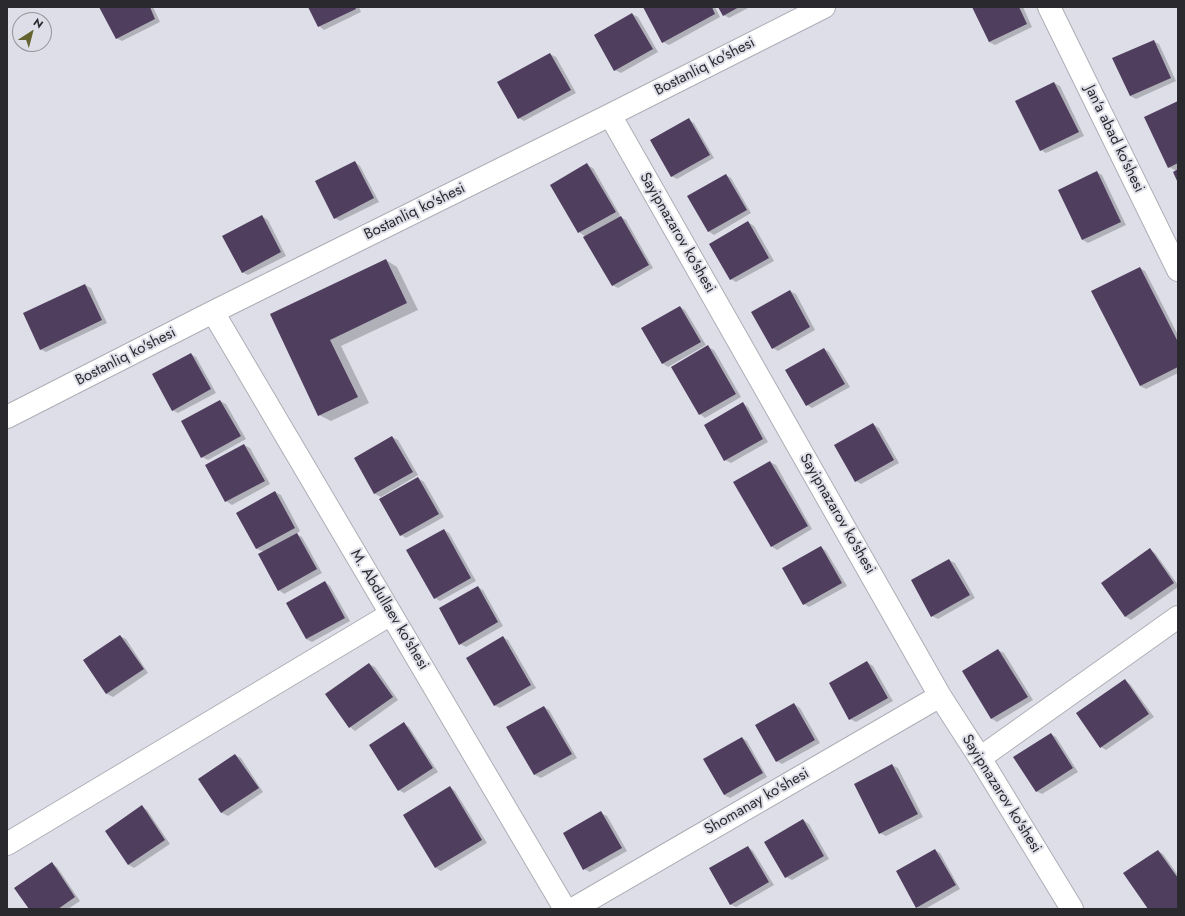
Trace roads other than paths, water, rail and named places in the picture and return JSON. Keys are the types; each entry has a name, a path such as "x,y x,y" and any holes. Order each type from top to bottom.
{"street":[{"name":"Bostanliq ko'shesi","path":"7,417 213,312 824,7"},
{"name":"Jan'a abad ko'shesi","path":"1049,7 1178,270"},
{"name":"Sayipnazarov ko'shesi","path":"610,115 940,696 980,758 1072,909"},
{"name":"M. Abdullaev ko'shesi","path":"213,312 565,909"},
{"path":"7,844 391,614"},
{"path":"980,758 1178,617"},
{"name":"Shomanay ko'shesi","path":"573,909 940,696"}]}
